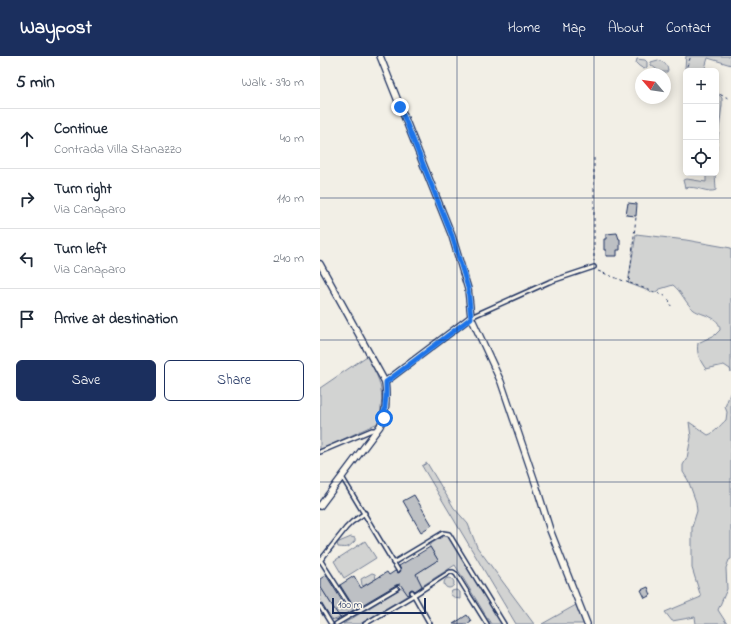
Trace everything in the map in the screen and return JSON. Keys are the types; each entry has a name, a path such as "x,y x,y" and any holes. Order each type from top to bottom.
{"street":[{"path":"380,56 452,236 468,288 471,318 501,382 550,530 587,624"},
{"path":"320,264 386,382 386,409 384,418 378,430 320,506"},
{"path":"386,382 471,318"}],"lane":[{"path":"471,318 549,282 594,268"},
{"path":"320,452 372,430 378,430"},
{"path":"342,477 398,570"},
{"path":"349,605 320,561 352,522 365,513"},
{"path":"394,563 443,533 449,534 504,624"},
{"path":"365,624 450,572 456,574 487,624"},
{"path":"336,624 397,588"},
{"path":"413,594 430,624"},
{"path":"320,606 331,624"},
{"path":"371,620 374,624"}],"path":[{"path":"685,68 691,56"},
{"path":"719,93 731,99"},
{"path":"594,158 594,268 601,273 665,296 669,300 671,306"},
{"path":"629,283 636,218"}],"shaded area":[{"path":"686,56 731,56 731,65 708,58 705,68 685,68"},
{"path":"637,59 645,60 647,62 647,67 642,68 636,63"},
{"path":"658,60 663,62 667,68 655,68 651,65 651,62"},
{"path":"719,94 722,98 719,130"},
{"path":"706,176 715,176 716,190 709,191 689,187 685,188 683,180 687,179 706,182"},
{"path":"636,234 686,240 731,248 731,372 730,369 724,365 706,369 699,357 698,343 715,335 720,330 719,325 714,319 694,310 673,285 660,289 654,293 628,283"},
{"path":"367,356 377,375 381,387 381,414 378,423 320,450 320,388"},
{"path":"731,391 731,559 729,560 726,568 727,589 718,610 727,624 696,624 695,617 672,621 665,612 701,597 692,568 692,527 697,511 696,502 688,480 683,472 683,465 687,458 691,437 689,422 708,435 713,433 726,420 727,412 725,407"},
{"path":"427,463 454,508 468,524 477,547 534,624 516,624 422,466"},
{"path":"445,535 448,536 502,624 491,624 455,565 422,586 416,574 438,560 429,545"},
{"path":"351,537 355,538 355,541 349,546 338,547 337,543"},
{"path":"365,541 376,558 344,578 334,561"},
{"path":"372,573 375,574 376,579 363,586 361,579"},
{"path":"447,578 451,578 453,579 453,587 447,588 444,585 444,581"},
{"path":"320,586 340,618 334,620 326,613 321,601"},
{"path":"403,587 408,595 360,624 343,624"},
{"path":"456,590 460,592 460,599 455,598 450,594 452,591"},
{"path":"576,605 584,624 542,624"}],"building":[{"path":"628,203 637,204 636,216 626,215"},
{"path":"617,233 620,239 620,250 617,250 617,256 606,256 606,250 604,250 604,239 606,239 606,234"},
{"path":"414,495 432,525 421,532 403,501"},
{"path":"430,547 438,560 416,574 422,586 415,591 412,589 410,590 410,594 408,595 400,584 396,585 340,618 320,586 320,579 326,575 346,607 350,608 352,604 340,585 354,576 361,588 387,572 389,575 395,571 399,573 401,570 399,566"},
{"path":"648,587 651,595 645,598 641,590"},
{"path":"467,615 471,621 467,624 453,624"}],"route":[{"path":"384,418 386,409 386,382 471,318 468,288 452,236 400,107"}]}
